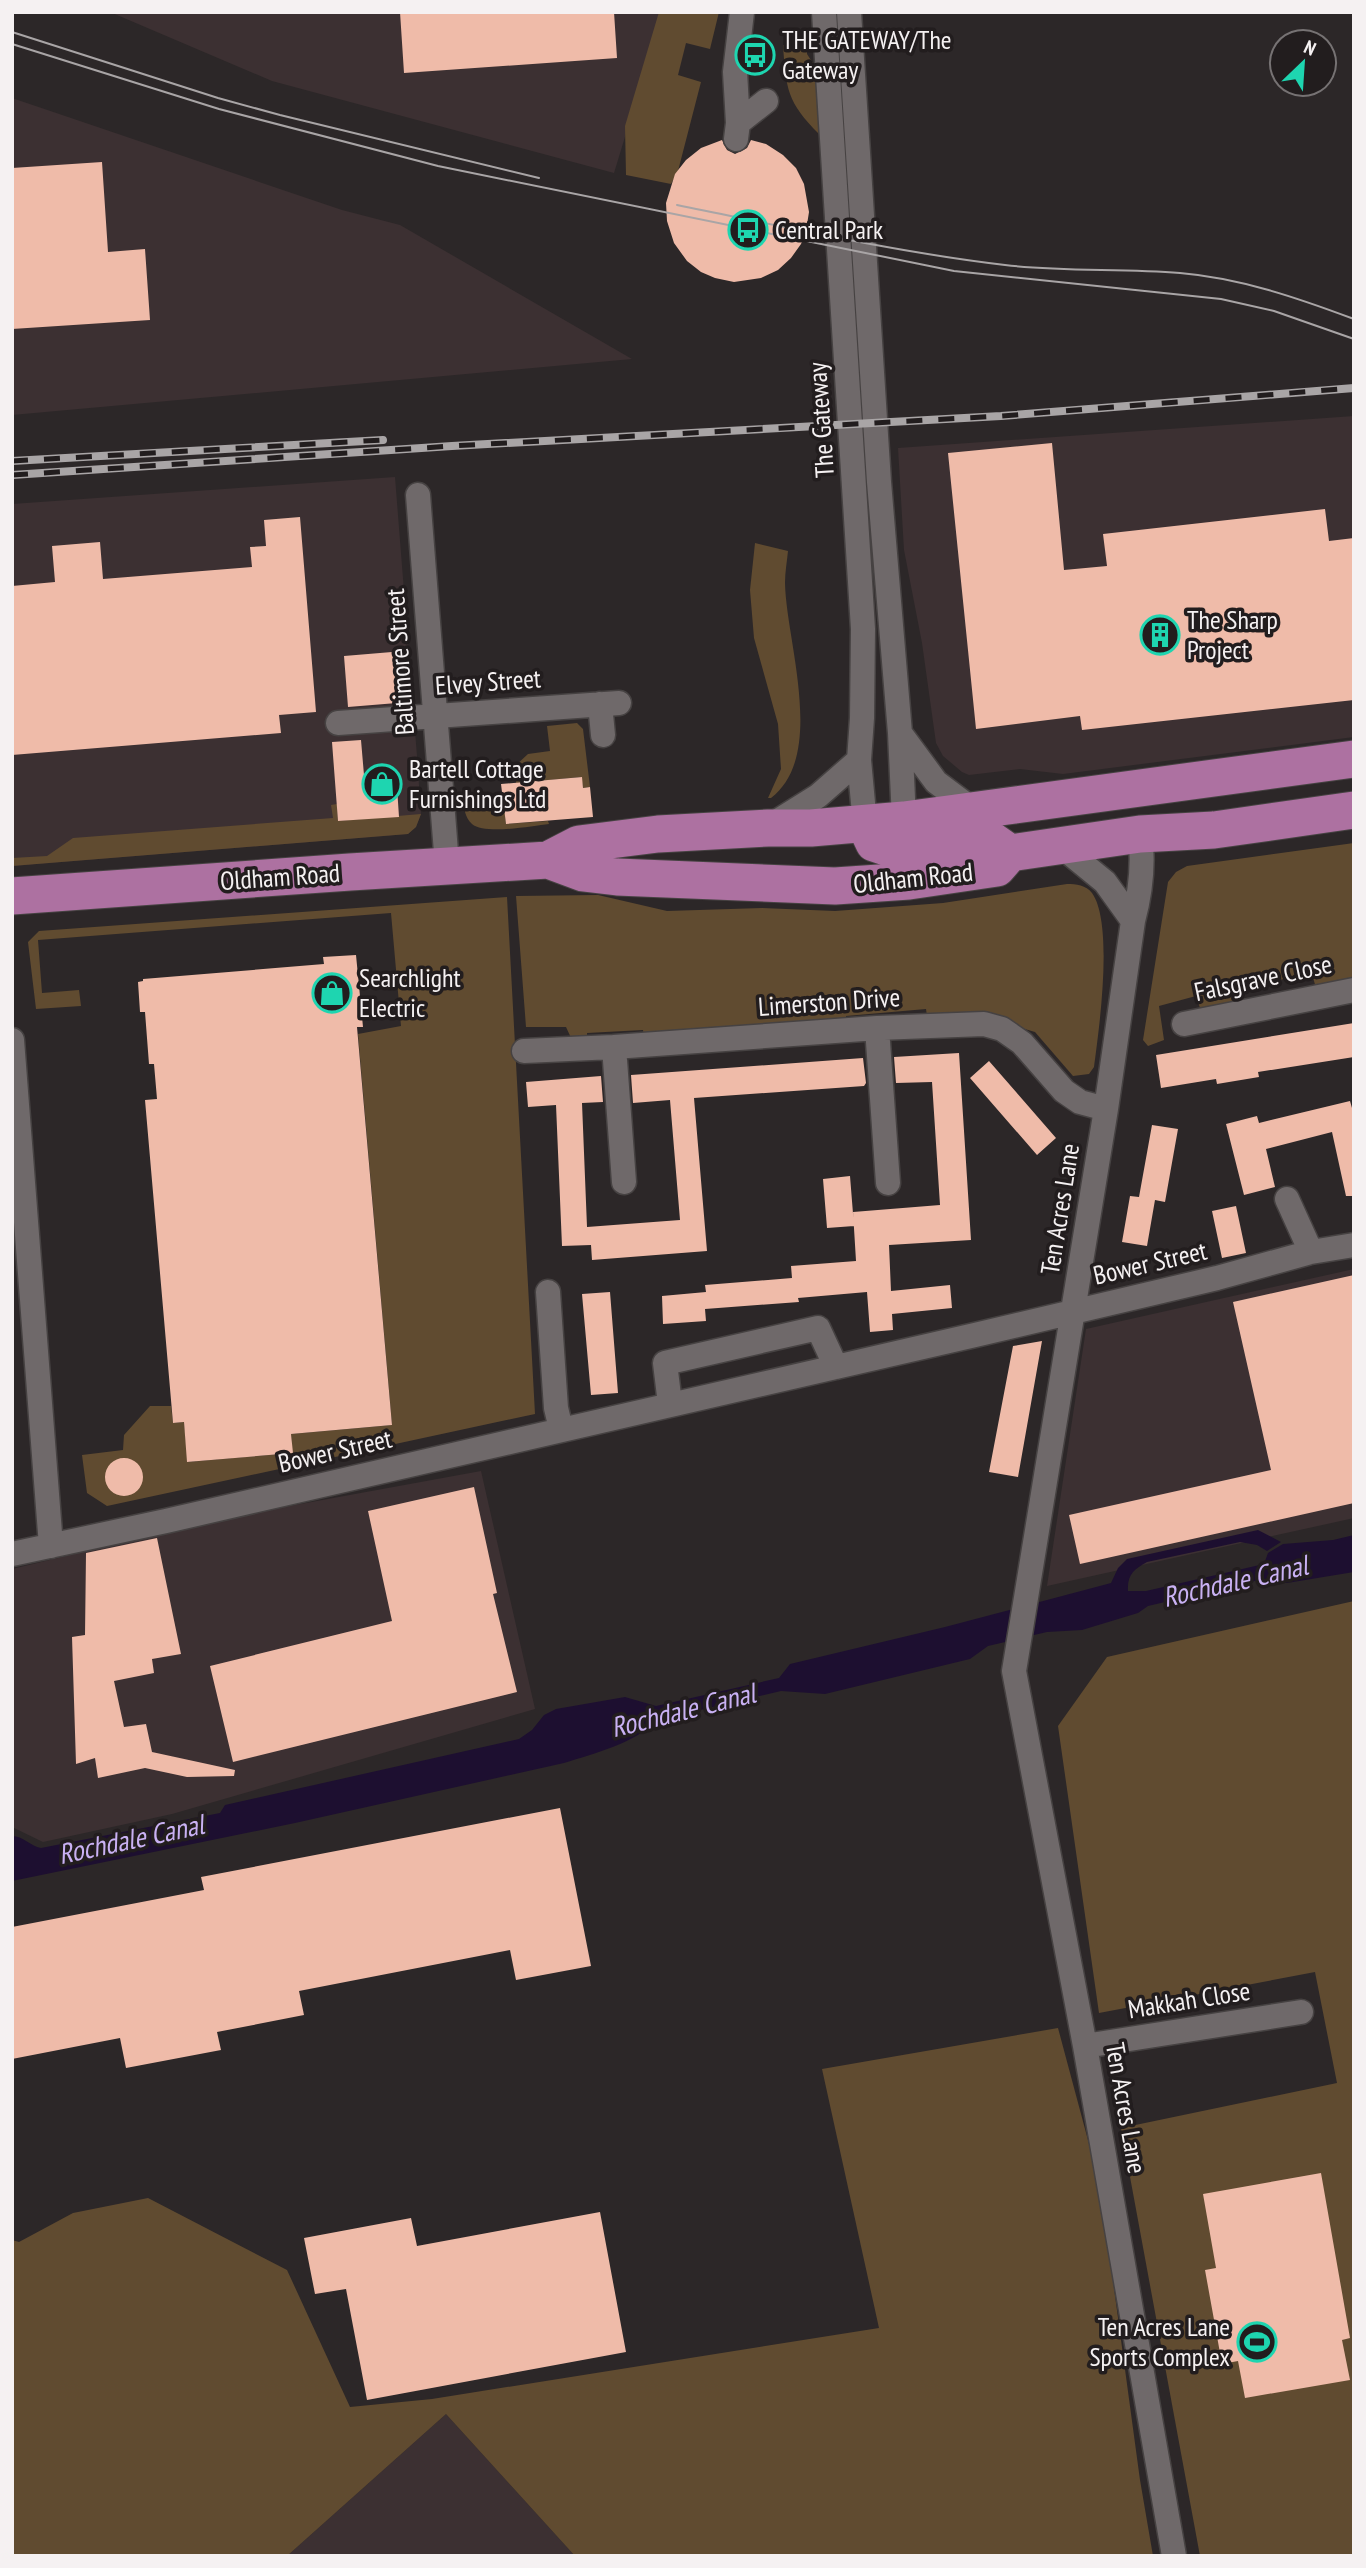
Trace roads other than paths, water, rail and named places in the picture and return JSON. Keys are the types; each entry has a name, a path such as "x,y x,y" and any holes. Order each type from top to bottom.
{"highway":[{"name":"Oldham Road","path":"12,896 548,860 583,873 617,877 835,886 906,851 972,810 1354,759"},
{"path":"1133,788 1140,834"},
{"path":"906,851 993,841 1010,853 1140,834 1214,830 1354,810"},
{"name":"Oldham Road","path":"548,860 579,844 658,834 865,824 906,851"}],"street":[{"path":"742,12 735,72 737,131 766,101"},
{"name":"The Gateway","path":"824,12 863,629 859,760 865,824"},
{"name":"The Gateway","path":"849,12 906,851"},
{"name":"Baltimore Street","path":"418,495 447,865"},
{"name":"Elvey Street","path":"338,723 610,704 603,735"},
{"path":"900,733 936,782 972,810"},
{"path":"768,828 818,796 859,760"},
{"name":"Ten Acres Lane","path":"1140,834 1144,860 1139,896 1014,1671 1085,2046 1174,2556"},
{"path":"1060,846 1105,882 1133,921"},
{"name":"Falsgrave Close","path":"1184,1024 1354,990"},
{"name":"Limerston Drive","path":"524,1051 877,1028 984,1024 1002,1029 1022,1043 1064,1091 1080,1102 1106,1109"},
{"path":"877,1028 888,1183"},
{"path":"12,1040 21,1296 51,1546"},
{"path":"614,1047 624,1182"},
{"path":"1287,1199 1311,1252"},
{"name":"Bower Street","path":"12,1555 1074,1312 1311,1252 1354,1245"},
{"path":"548,1292 556,1408 561,1429"},
{"path":"670,1404 665,1363 818,1328 836,1367"},
{"name":"Makkah Close","path":"1085,2046 1301,2012"}],"water":[{"name":"Rochdale Canal","path":"1258,1530 1281,1542 1267,1551 1257,1545 1240,1542 1147,1562 1132,1573 1128,1591 1146,1591 1264,1564 1268,1553 1283,1544 1333,1540 1354,1535 1354,1572 1287,1583 1263,1579 1148,1606 1138,1613 1082,1630 1047,1632 988,1646 970,1659 825,1694 781,1691 657,1720 626,1742 564,1763 295,1823 12,1881 12,1836 41,1848 220,1813 225,1805 519,1739 532,1730 544,1715 556,1709 625,1697 656,1706 779,1678 790,1664 1111,1583 1118,1568 1127,1559"}],"tram line":[{"path":"12,32 218,98 539,178"},
{"path":"12,44 219,109 438,166 954,271 1221,299 1274,311 1354,339"},
{"path":"677,205 964,260 1027,267 1158,272 1225,279 1268,290 1354,319"}],"railway":[{"path":"12,475 452,446 1001,416 1354,388"},
{"path":"12,461 383,440"}],"place":[{"name":"THE GATEWAY/The Gateway","path":"755,55"},
{"name":"Central Park","path":"748,230"},
{"name":"The Sharp Project","path":"1160,635"},
{"name":"Bartell Cottage Furnishings Ltd","path":"382,784"},
{"name":"Searchlight Electric","path":"332,993"},
{"name":"Ten Acres Lane Sports Complex","path":"1257,2342"}]}
